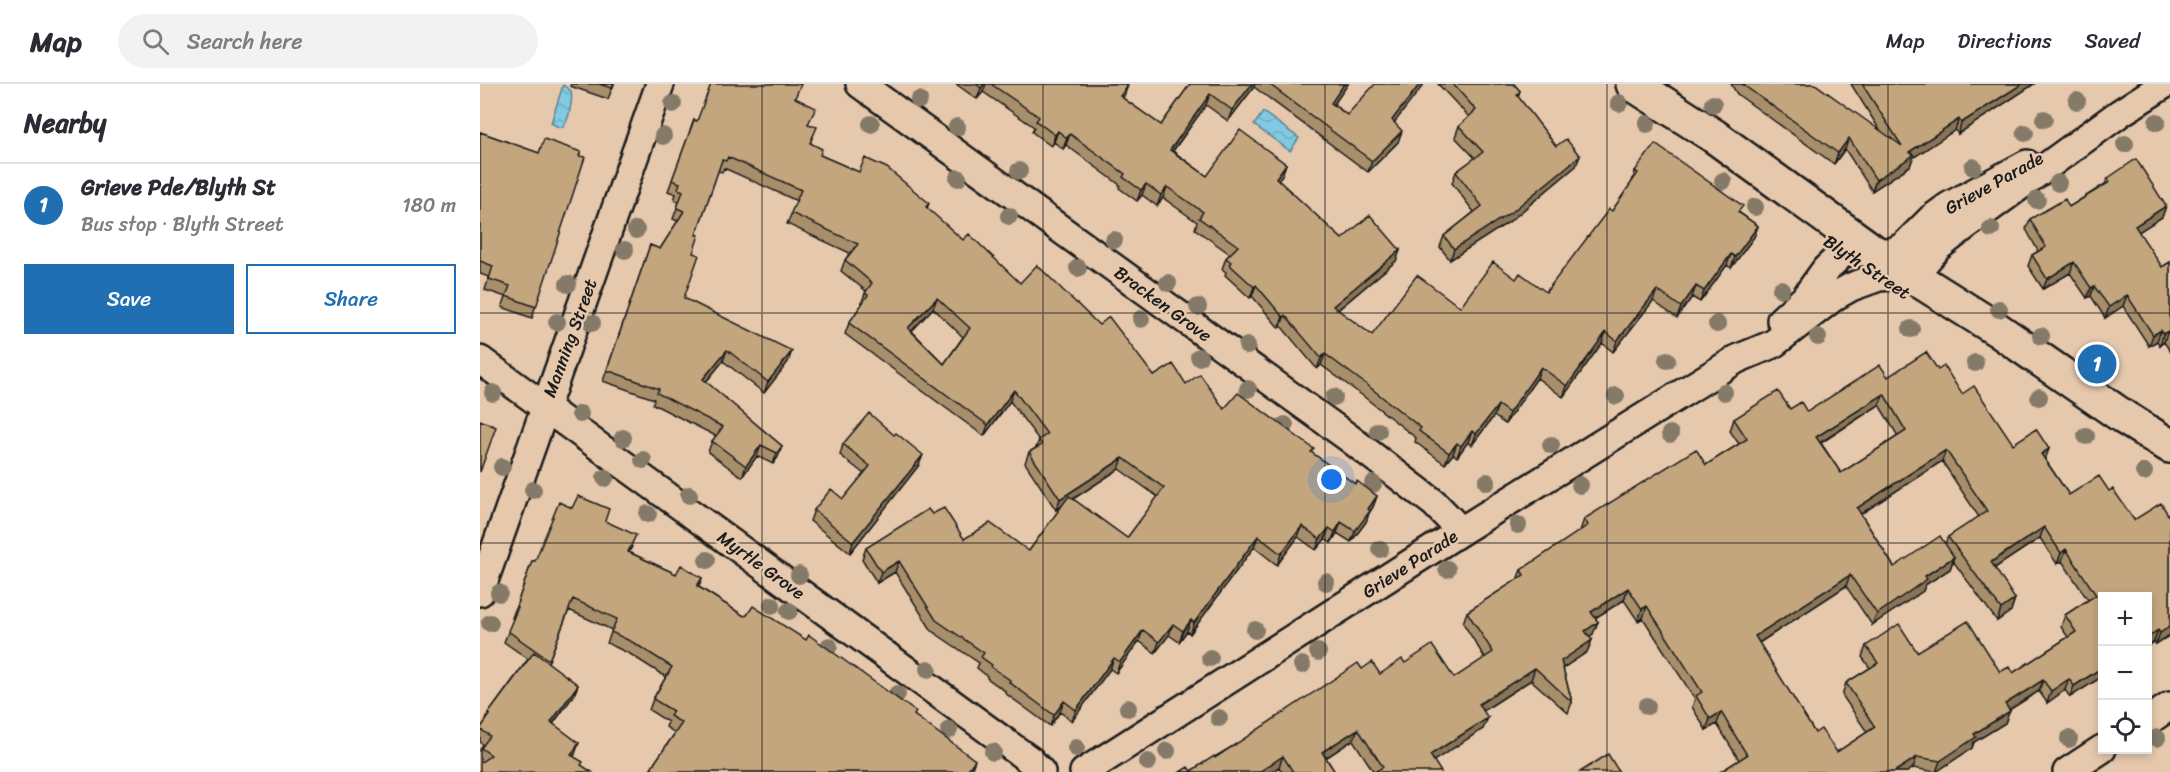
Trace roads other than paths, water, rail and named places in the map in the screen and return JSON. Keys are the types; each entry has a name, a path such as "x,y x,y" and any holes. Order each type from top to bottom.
{"street":[{"name":"Manning Street","path":"480,592 660,84"},
{"name":"Bracken Grove","path":"860,84 1348,438 1434,503 1461,531"},
{"name":"Blyth Street","path":"1633,84 1714,136 1866,260 1987,348 2125,418"},
{"name":"Grieve Parade","path":"1912,274 1938,248 1965,226 2120,113 2165,84"},
{"name":"Grieve Parade","path":"1737,359 1805,298 1828,267 1866,260 1904,246 1931,219 1949,206 2120,113"},
{"name":"Grieve Parade","path":"1084,772 1461,531 1737,359 1773,344 1835,296 1851,287 1866,260"},
{"name":"Blyth Street","path":"1866,260 1912,274 2170,446"},
{"name":"Myrtle Grove","path":"480,360 1031,761 1041,772"},
{"path":"2152,718 2170,706"},
{"path":"2067,772 2098,752"}],"water":[{"path":"563,85 571,91 571,104 565,124 563,127 558,127 551,123"},
{"path":"1263,112 1299,138 1290,151 1254,125"}],"place":[{"name":"Grieve Pde/Blyth St","path":"2097,364"}]}
